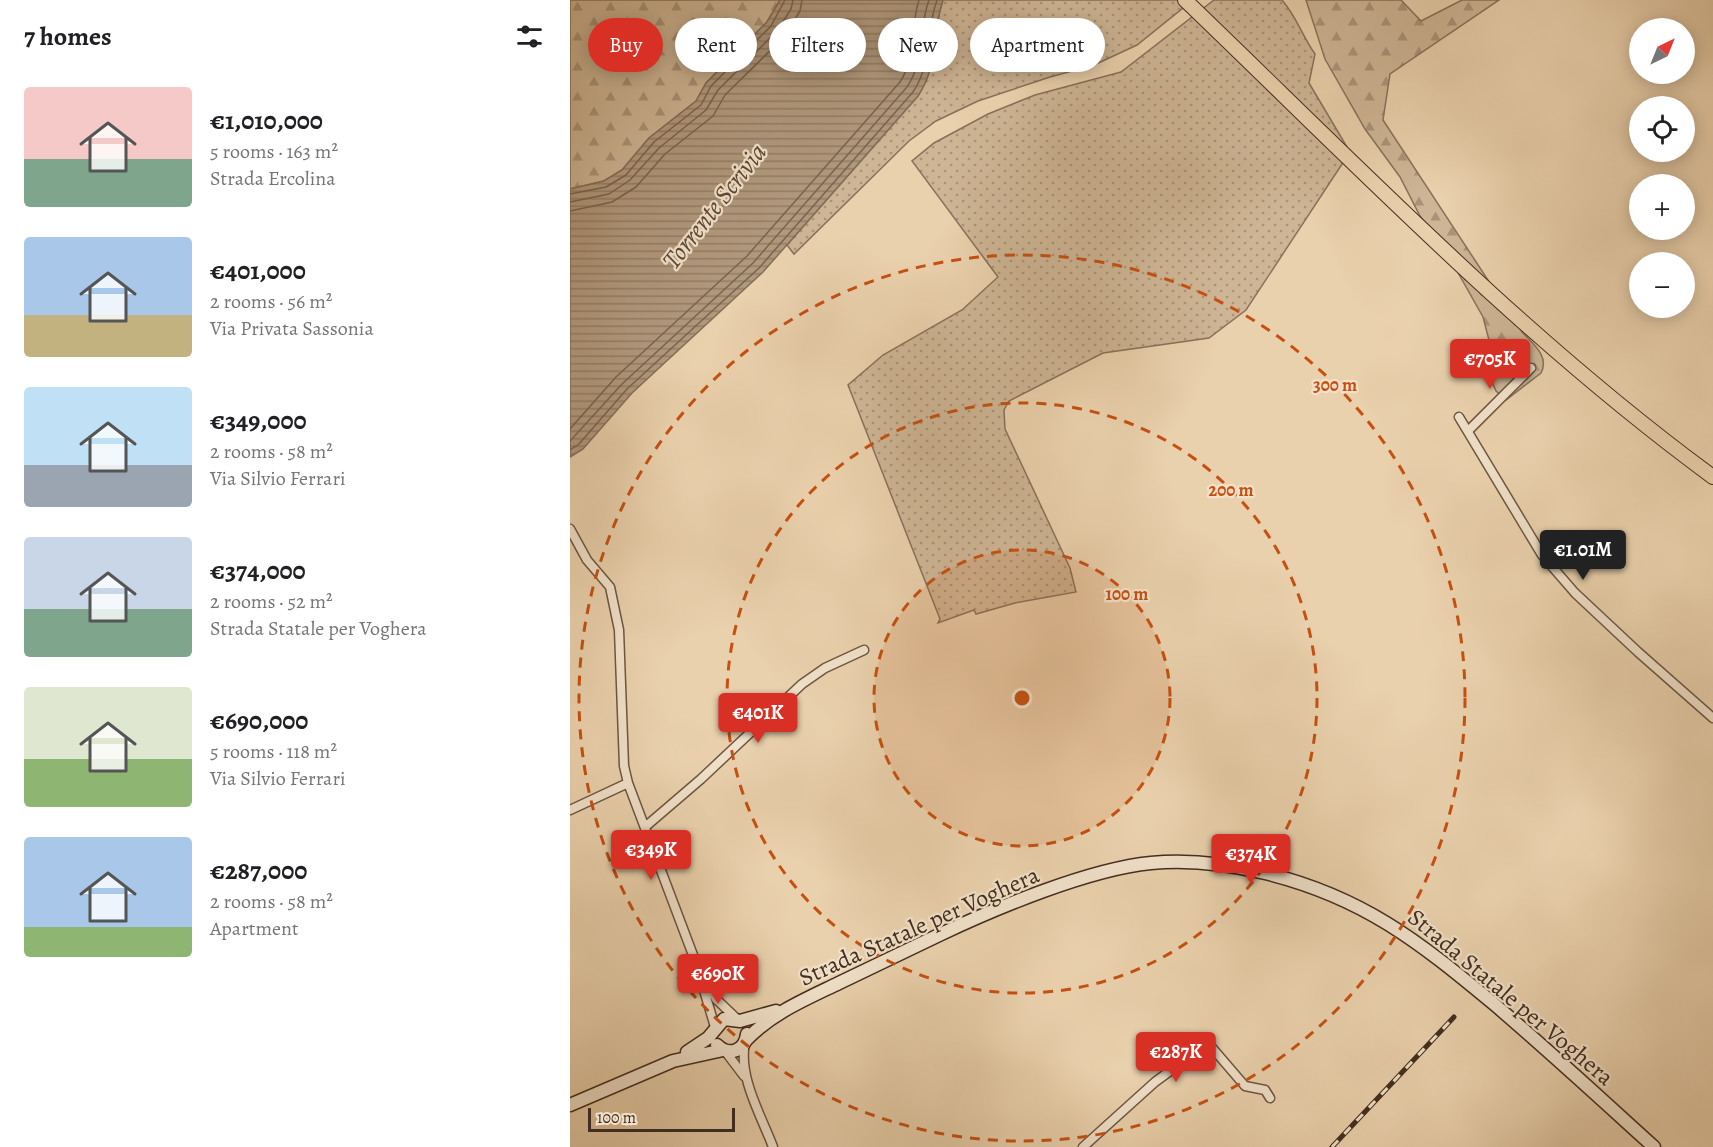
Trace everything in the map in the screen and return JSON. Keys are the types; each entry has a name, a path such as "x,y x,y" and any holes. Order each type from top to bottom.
{"main road":[{"path":"1185,0 1547,344 1629,414 1713,477"},
{"name":"Strada Statale per Voghera","path":"673,1061 724,1050 735,1051 763,1024 789,1007 955,928 1056,888 1148,863 1202,861 1300,881 1337,895 1394,926 1446,964 1517,1024 1654,1147"},
{"name":"Strada Statale per Voghera","path":"570,1105 673,1061 703,1042 723,1019 739,1020 789,1007"},
{"path":"739,1020 746,1029 746,1041"},
{"path":"714,1030 716,1044 724,1050"}],"street":[{"path":"1468,431 1531,368"},
{"path":"1459,417 1542,555 1630,645 1713,718"},
{"path":"570,530 587,560 610,587 619,630 624,766 628,783 699,971 714,1030"},
{"path":"645,827 701,779 802,684 825,668 864,650"},
{"path":"570,810 628,783"},
{"path":"699,971 716,999 739,1020"},
{"path":"746,1041 743,1058 748,1081 773,1147"},
{"path":"1083,1147 1155,1082 1208,1043 1245,1086 1264,1090 1270,1098"},
{"path":"724,1050 748,1081"}],"green space":[{"path":"570,0 780,0 767,22 757,32 757,18 675,18 675,72 717,72 706,83 696,101 649,138 622,170 604,181 570,189"},
{"path":"943,0 1193,0 1137,45 1105,60 1105,18 970,18 970,72 1068,72 978,101 936,121 909,141 794,254 787,245 918,96 929,72 958,72 958,18 938,18"},
{"path":"1214,0 1282,0 1315,54 1309,83 1347,147 1348,155 1246,310 1209,338 1103,353 1009,401 1004,410 1005,429 1070,568 1076,592 1015,603 976,614 974,610 938,623 940,619 848,385 883,355 962,310 998,277 912,161 934,143 988,114 1035,95 1121,72"},
{"path":"1306,0 1401,0 1421,21 1462,0 1499,0 1390,74 1383,120 1522,332 1542,355 1541,373 1506,400 1496,391 1481,358 1489,340 1483,317 1448,255 1420,216 1400,177 1365,129 1325,59"}],"water":[{"name":"Torrente Scrivia","path":"780,0 943,0 938,18 878,18 878,72 929,72 918,96 763,272 632,393 583,449 570,457 570,189 604,181 622,170 649,138 696,101 706,83 717,72 757,72 757,32 769,19 769,72 866,72 866,18 769,18"}],"railway":[{"path":"1332,1147 1454,1017"}]}
